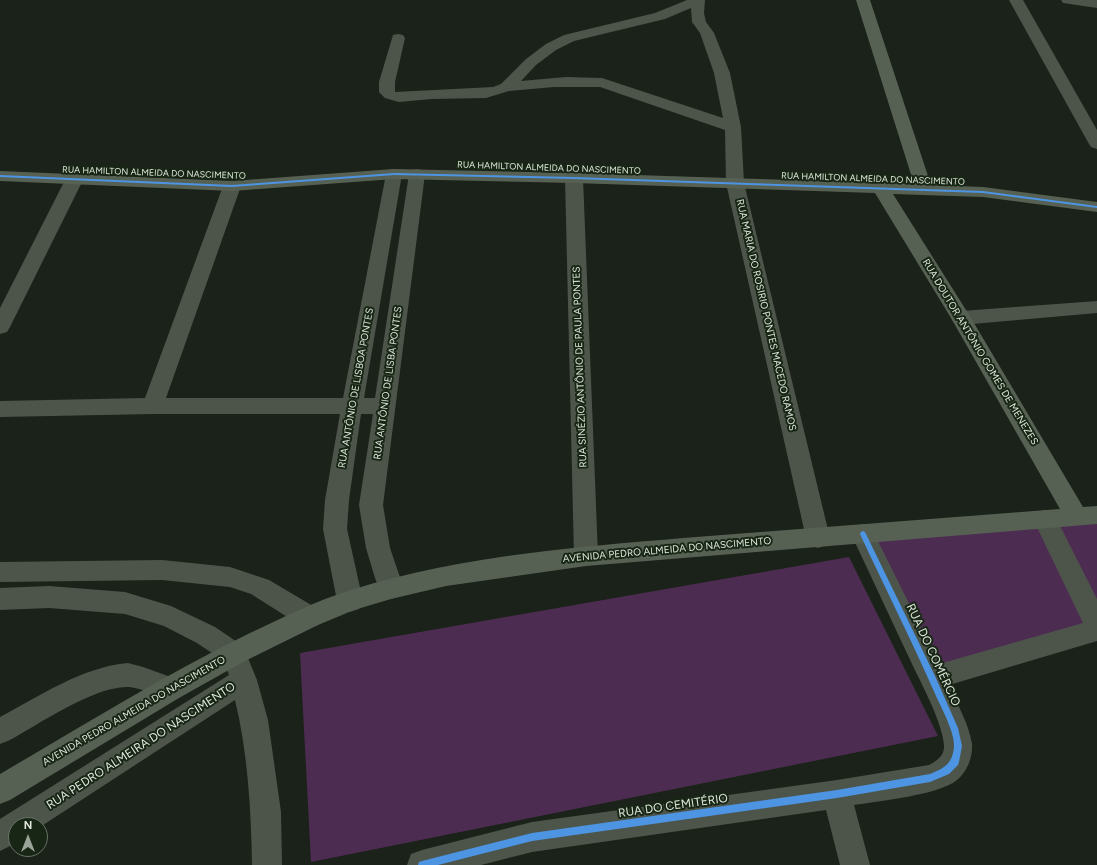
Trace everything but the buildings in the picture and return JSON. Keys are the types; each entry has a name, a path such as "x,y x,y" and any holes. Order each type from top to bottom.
{"street":[{"path":"864,0 924,190"},
{"path":"1016,0 1097,144"},
{"path":"1068,0 1097,4"},
{"path":"506,87 531,62 551,47 569,38 647,20 698,1"},
{"name":"RUA MARIA DO ROSIRIO PONTES MACEDO RAMOS","path":"698,1 697,13 699,22 707,33 722,73 733,127 735,183 818,538"},
{"path":"398,38 387,82 387,92 390,95 399,97 432,94 486,93 506,87 586,81 602,83 733,127"},
{"name":"RUA HAMILTON ALMEIDA DO NASCIMENTO","path":"0,176 232,186 394,174 574,178 983,192 1097,207"},
{"name":"RUA ANTÔNIO DE LISBOA PONTES","path":"350,601 335,528 337,500 352,405 394,174"},
{"name":"RUA ANTÔNIO DE LISBA PONTES","path":"391,589 378,554 373,530 371,505 417,174"},
{"name":"RUA SINÉZIO ANTÔNIO DE PAULA PONTES","path":"574,178 586,556"},
{"path":"0,327 74,180"},
{"path":"153,406 232,186"},
{"name":"RUA DOUTOR ANTÔNIO GOMES DE MENEZES","path":"881,189 1087,516"},
{"path":"961,318 1097,307"},
{"path":"0,409 153,406 385,406"},
{"name":"AVENIDA PEDRO ALMEIDA DO NASCIMENTO","path":"0,790 169,689 234,654 309,617 350,601 391,589 446,576 586,556 1087,516"},
{"path":"1045,519 1097,625"},
{"name":"RUA DO COMÉRCIO","path":"863,534 932,678 954,728 958,746 955,762 946,770 930,778"},
{"path":"0,572 162,570 230,577 260,587 309,617"},
{"path":"0,599 49,597 125,603 171,617 206,634 234,654 244,680 254,720 266,812 267,865"},
{"path":"932,678 1097,630"},
{"path":"0,731 79,690 102,680 116,676 129,675 169,689"},
{"name":"RUA PEDRO ALMEIRA DO NASCIMENTO","path":"30,817 244,680"},
{"name":"RUA DO CEMITÉRIO","path":"422,865 532,837 837,794 930,778"},
{"path":"837,794 855,865"}],"shaded area":[{"path":"1097,515 1097,630 932,678 863,534"},
{"path":"849,557 938,736 311,862 300,653"}],"cycle path":[{"path":"0,176 232,186 394,174 574,178 983,192 1097,207"},
{"path":"422,865 532,837 837,794 930,778 946,771 955,762 958,746 954,728 932,678 863,534"}]}
